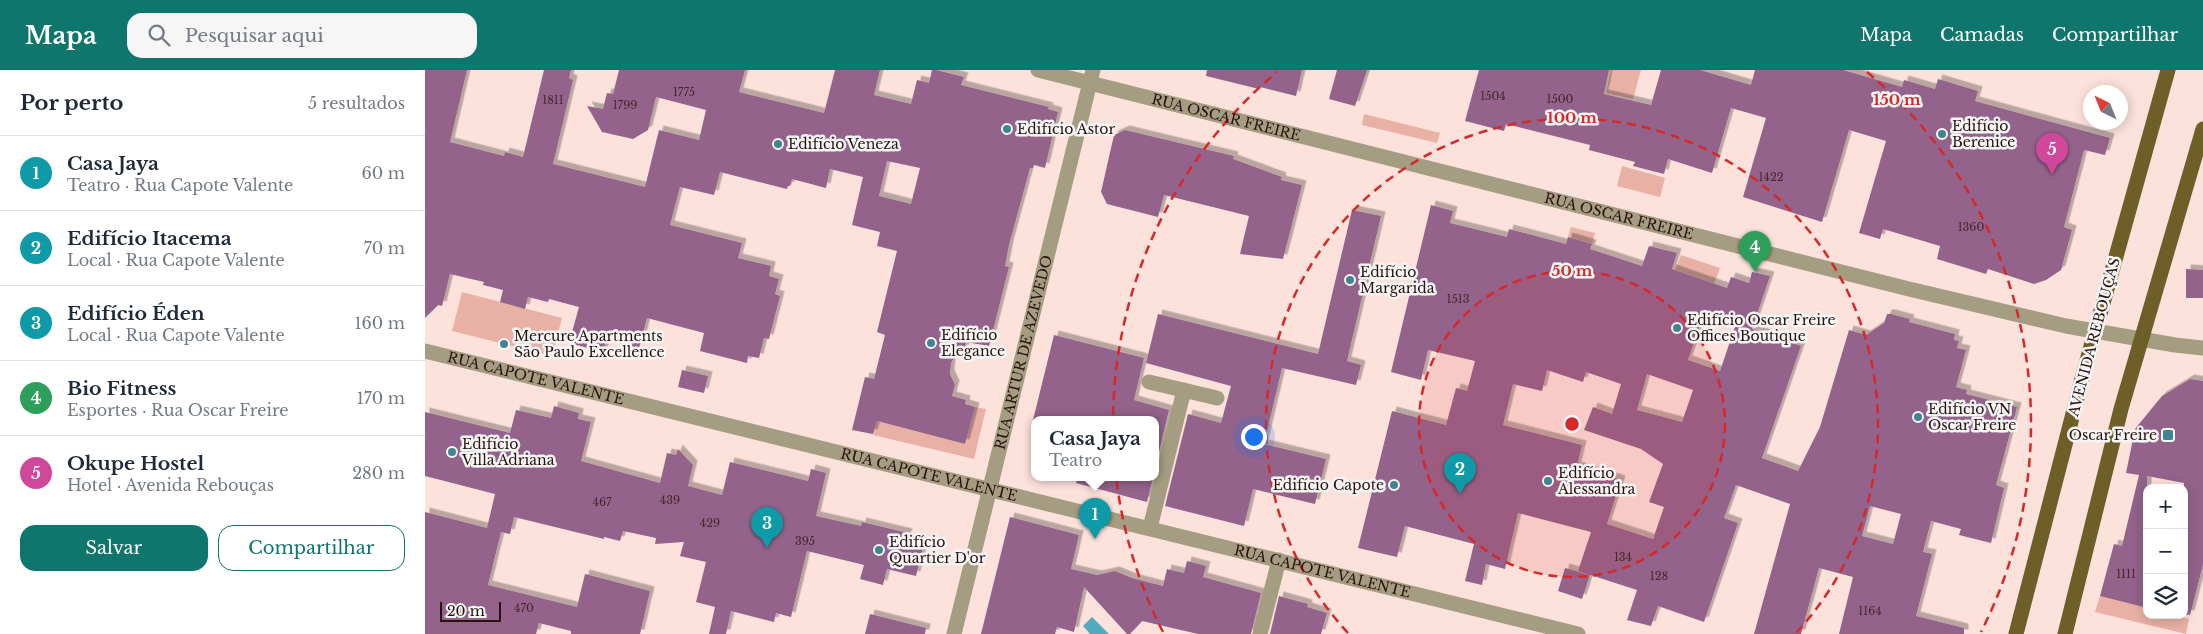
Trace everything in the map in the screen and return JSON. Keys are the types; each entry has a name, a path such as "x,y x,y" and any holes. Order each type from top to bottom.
{"main road":[{"name":"AVENIDA REBOUÇAS","path":"2016,634 2095,331 2169,70"},
{"path":"2065,634 2111,446 2140,339 2203,129"}],"street":[{"name":"RUA OSCAR FREIRE","path":"1038,70 1091,76 1909,289 2095,331 2203,348"},
{"name":"RUA ARTUR DE AZEVEDO","path":"955,634 1091,76"},
{"name":"RUA CAPOTE VALENTE","path":"425,351 991,488 1578,634"},
{"path":"1149,382 1217,398"},
{"path":"1150,528 1184,390"},
{"path":"1260,634 1279,560"}],"shaded area":[{"path":"1611,70 1641,70 1633,99 1606,93"},
{"path":"1364,114 1440,133 1437,143 1362,125"},
{"path":"1622,166 1665,178 1660,197 1617,186"},
{"path":"1571,227 1595,233 1592,244 1568,237"},
{"path":"1681,255 1720,268 1714,284 1675,270"},
{"path":"462,292 562,318 552,356 452,331"},
{"path":"974,407 986,409 974,459 873,435 877,421 965,444"},
{"path":"2100,596 2143,607 2143,619 2189,619 2186,634 2095,612"}],"water":[{"path":"1092,617 1109,634 1090,634 1083,626"}],"building":[{"path":"425,70 467,70 450,142 504,156 505,152 523,157 544,70 571,70 569,78 573,80 553,164 645,187 659,130 699,140 706,110 656,97 648,130 633,139 602,132 587,106 603,109 607,93 613,94 619,70 745,70 739,92 824,113 835,70 880,70 874,95 911,104 917,80 929,83 932,70 936,70 964,77 961,85 1049,107 1048,109 1058,112 1045,168 1034,165 1033,168 1030,168 1009,245 1005,266 1009,267 989,346 966,342 965,348 957,353 951,363 950,374 955,385 952,396 966,400 965,404 975,407 965,444 877,421 873,434 852,430 865,377 874,379 885,335 877,332 897,251 877,246 880,232 852,225 863,177 830,169 826,188 792,179 787,189 720,172 714,195 680,187 670,225 742,243 738,258 771,266 769,276 779,279 775,294 780,296 769,339 764,338 759,358 748,356 747,363 700,351 704,333 647,318 639,348 606,340 603,352 569,343 579,307 549,299 548,302 528,297 525,309 500,302 503,290 483,285 484,282 450,274 442,306 438,305 425,318","holes":["887,161 920,168 911,204 879,196"]},
{"path":"1207,70 1302,70 1296,96 1206,76"},
{"path":"1337,70 1367,70 1355,106 1329,99"},
{"path":"1479,70 1609,70 1604,94 1651,105 1661,70 1700,70 1751,85 1755,70 1843,70 1902,87 1904,80 1935,89 1938,79 1978,91 1975,101 2110,138 2105,155 2084,150 2064,227 2072,230 2061,270 2046,280 2034,284 1988,269 1986,274 1937,259 1940,246 1883,229 1880,239 1859,233 1886,141 1849,130 1822,222 1743,197 1766,118 1731,108 1712,173 1668,159 1664,174 1633,166 1635,162 1589,150 1590,145 1506,124 1504,131 1465,121"},
{"path":"1125,130 1234,156 1233,159 1282,177 1281,180 1302,185 1283,259 1240,254 1249,216 1164,195 1158,217 1107,204 1101,192 1114,135"},
{"path":"1431,205 1453,211 1450,223 1507,237 1509,229 1566,244 1568,237 1592,244 1590,249 1642,266 1649,246 1677,253 1672,269 1727,288 1731,277 1749,283 1752,272 1770,276 1752,329 1801,346 1762,458 1798,471 1820,427 1849,330 1866,335 1884,323 1887,314 1891,314 1910,319 1909,322 1955,334 1954,340 1959,341 1957,348 1966,350 1956,387 1967,390 1966,394 2017,407 1996,485 2004,488 1991,543 1959,535 1961,529 1931,521 1923,552 1932,554 1916,616 1964,628 1964,634 1839,634 1853,577 1819,568 1801,634 1754,634 1790,504 1736,485 1724,518 1738,523 1704,622 1658,606 1651,626 1627,620 1637,590 1578,571 1591,532 1518,513 1505,569 1486,564 1482,585 1465,581 1474,544 1405,526 1397,557 1358,548 1392,411 1446,425 1456,388 1467,391 1475,361 1428,350 1421,380 1391,372","holes":["1705,310 1737,321 1720,371 1688,360","1547,370 1583,382 1586,372 1621,384 1612,414 1593,407 1584,430 1641,449 1663,464 1649,502 1664,507 1653,539 1607,524 1621,480 1577,466 1582,445 1503,425 1513,384 1542,391","1647,374 1693,390 1682,422 1637,410","1870,506 1901,514 1893,544 1862,536"]},
{"path":"1352,210 1381,216 1347,361 1361,365 1356,385 1282,368 1264,444 1326,459 1315,504 1253,489 1244,526 1165,506 1188,414 1221,423 1231,386 1146,363 1158,314 1318,354"},
{"path":"2186,269 2203,270 2203,298 2186,298"},
{"path":"1054,335 1144,358 1134,400 1169,410 1159,452 1159,416 1034,416"},
{"path":"682,370 708,376 704,393 678,387"},
{"path":"2190,379 2203,381 2203,565 2190,615 2188,615 2188,484 2184,483 2147,476 2147,484 2143,484 2143,607 2100,596 2114,544 2122,546 2139,475 2126,473 2135,429 2162,396"},
{"path":"554,406 579,413 578,419 591,422 581,461 660,483 667,453 676,455 678,449 693,465 688,486 722,495 730,462 808,481 811,469 826,473 816,516 861,526 862,522 908,533 906,538 924,543 916,576 887,569 883,585 860,579 864,565 807,551 791,617 776,613 774,622 731,611 726,634 709,634 715,607 696,602 706,562 680,556 684,542 655,544 656,538 623,531 620,541 604,537 604,539 514,517 510,534 501,532 488,585 577,607 585,574 650,591 640,634 571,634 571,631 539,623 536,634 425,634 425,512 487,528 495,494 425,476 425,412 510,433 516,410 551,418"},
{"path":"1076,481 1152,481 1147,502 1076,483"},
{"path":"1010,517 1079,535 1071,569 1097,575 1115,571 1132,578 1163,586 1167,569 1184,573 1187,561 1206,566 1203,577 1261,593 1251,634 1198,634 1142,621 1130,634 1127,634 1084,587 1074,632 1057,627 1055,634 981,634"},
{"path":"1565,568 1590,575 1582,599 1558,591"},
{"path":"1279,596 1308,604 1307,607 1327,613 1321,634 1270,634"},
{"path":"870,614 926,628 925,634 865,634"}],"place":[{"name":"Edifício Astor","path":"1007,129"},
{"name":"Edifício Berenice","path":"1942,134"},
{"name":"Edifício Veneza","path":"778,144"},
{"name":"Okupe Hostel","path":"2052,174"},
{"name":"Bio Fitness","path":"1755,272"},
{"name":"Edifício Margarida","path":"1350,280"},
{"name":"Edifício Oscar Freire Offices Boutique","path":"1677,328"},
{"name":"Edifício Elegance","path":"931,343"},
{"name":"Mercure Apartments São Paulo Excellence","path":"504,344"},
{"name":"Edifício VN Oscar Freire","path":"1918,417"},
{"name":"Oscar Freire","path":"2168,435"},
{"name":"Edifício Villa Adriana","path":"452,452"},
{"name":"Edifício Alessandra","path":"1548,481"},
{"name":"Edifício Capote","path":"1394,485"},
{"name":"Edifício Itacema","path":"1460,494"},
{"name":"Casa Jaya","path":"1095,539"},
{"name":"Edifício Éden","path":"767,548"},
{"name":"Edifício Quartier D'or","path":"879,550"}]}
